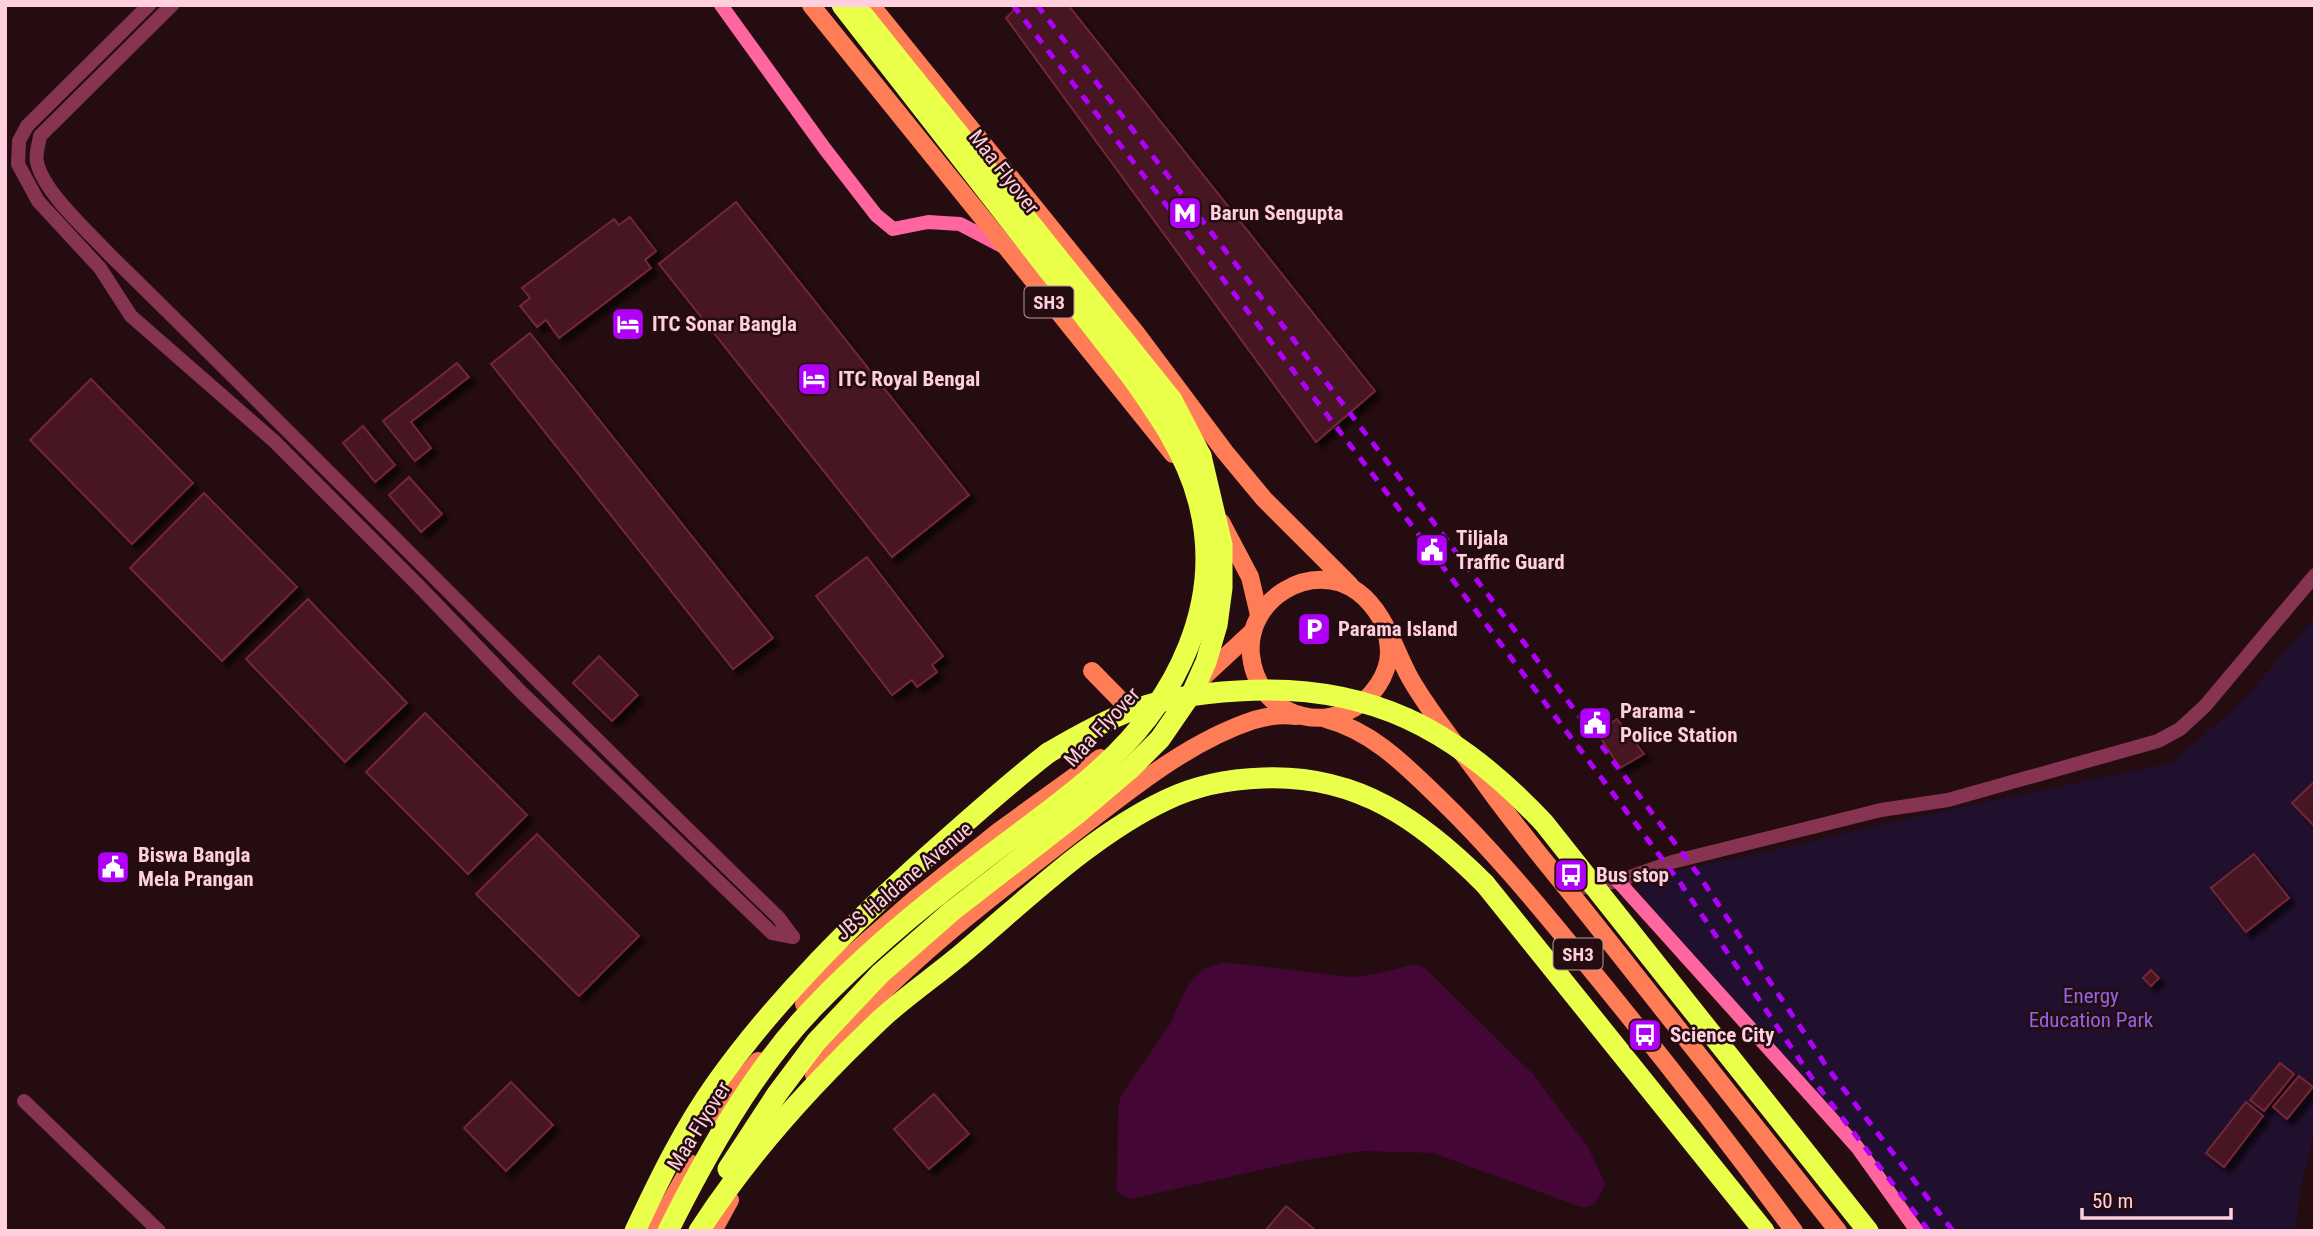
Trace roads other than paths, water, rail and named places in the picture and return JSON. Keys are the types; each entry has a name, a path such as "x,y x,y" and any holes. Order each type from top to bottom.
{"highway":[{"name":"Maa Flyover","path":"668,1231 713,1146 773,1056 812,1009 922,907 1067,798 1103,766 1153,712 1186,654 1202,596 1206,564 1205,534 1198,499 1185,464 1157,412 1080,309 842,5"},
{"name":"Maa Flyover","path":"697,1231 722,1178 816,1042 880,974 918,940 1077,814 1160,739 1193,691 1206,662 1217,625 1222,587 1222,545 1201,456 1172,400 855,5"},
{"path":"635,1231 660,1177 715,1084 778,1005 885,895 1024,772 1048,753 1088,730 1132,710 1210,693 1282,689 1329,694 1374,705 1442,737 1494,773 1544,823 1868,1231"},
{"path":"697,1231 742,1170 845,1054 884,1017 1069,864 1132,819 1167,799 1219,781 1276,777 1310,779 1361,793 1421,826 1458,857 1485,884 1764,1231"}],"main road":[{"name":"SH3","path":"810,5 1197,484 1219,518 1250,577 1256,623 1250,653 1255,675 1266,694 1282,708 1303,717 1347,724 1381,745 1421,780 1506,866 1645,1035 1794,1231"},
{"name":"SH3","path":"871,5 1136,333 1225,452 1264,499 1374,606 1411,679 1489,789 1838,1231"},
{"path":"1256,623 1267,602 1284,590 1307,581 1332,581 1356,590"},
{"name":"JBS Haldane Avenue","path":"654,1231 738,1084 835,968 999,831 1193,687 1256,623"},
{"name":"SH3","path":"1325,719 1349,712 1369,698 1383,677 1389,653 1386,628"},
{"path":"1092,671 1145,725"},
{"path":"713,1231 764,1145 838,1043 877,998 944,936 1129,791 1199,745 1254,720 1279,714 1303,717"}],"street":[{"path":"149,5 27,126 19,141 18,164 38,201 100,268 131,316 274,441 522,693 772,933 793,937 778,917 617,761 537,678 111,256 51,192 36,159 40,136 172,5"},
{"path":"721,5 876,215 893,229 928,222 960,224 1004,246"},
{"path":"5,174 18,164 36,159"},
{"path":"1569,890 1618,881 1672,862 1881,810 1948,800 2158,741 2180,729 2205,706 2315,575"},
{"path":"1618,881 1857,1147 1917,1231"},
{"path":"24,1101 159,1231"}],"railway":[{"path":"1013,5 1416,531 1681,884 1814,1081 1929,1231"},
{"path":"1037,5 1431,519 1698,874 1829,1070 1953,1231"}],"place":[{"name":"Barun Sengupta","path":"1185,213"},
{"name":"ITC Sonar Bangla","path":"628,324"},
{"name":"ITC Royal Bengal","path":"814,379"},
{"name":"Tiljala Traffic Guard","path":"1432,550"},
{"name":"Parama Island","path":"1314,629"},
{"name":"Parama - Police Station","path":"1595,723"},
{"name":"Biswa Bangla Mela Prangan","path":"113,867"},
{"name":"Bus stop","path":"1571,875"},
{"name":"Science City","path":"1645,1035"}],"park label":[{"name":"Energy Education Park","path":"2091,1008"}]}
